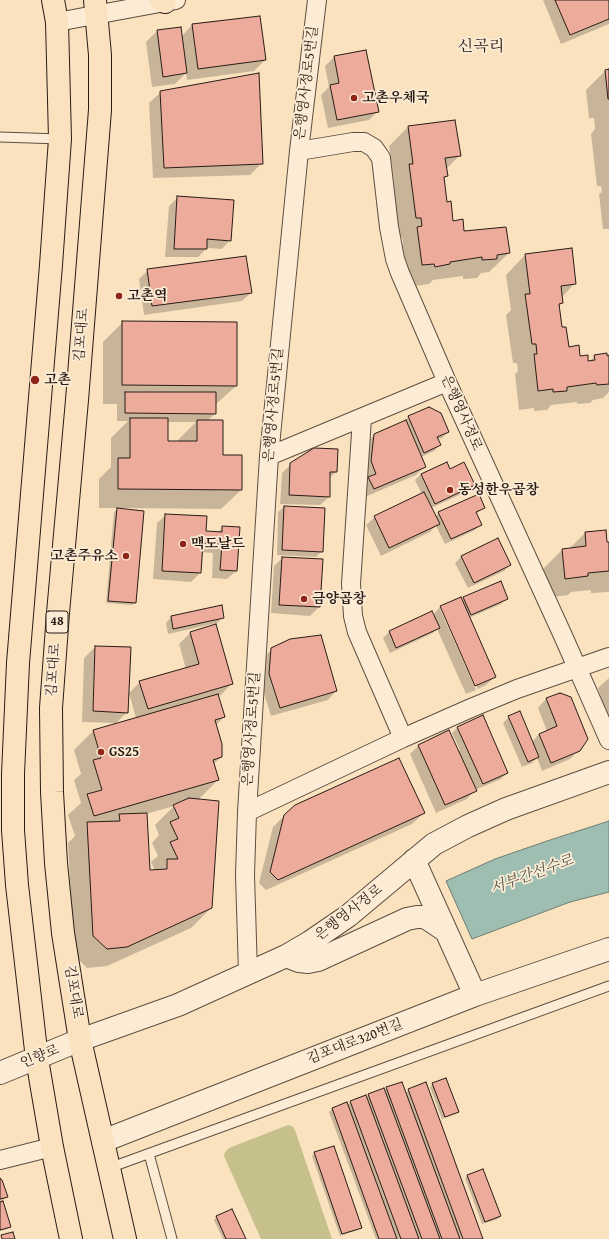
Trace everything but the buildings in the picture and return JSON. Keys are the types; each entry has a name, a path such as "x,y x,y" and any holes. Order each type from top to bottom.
{"main road":[{"path":"53,0 57,22 60,139 18,663 10,807 17,885 37,1059 52,1147 71,1239"},
{"name":"김포대로","path":"96,7 100,55 100,110 51,708 52,792 56,862 63,933 80,1040 125,1239"}],"street":[{"name":"은행영사정로5번길","path":"248,973 245,875 247,812 269,456 298,151 317,0"},
{"path":"57,22 96,7 167,1"},
{"name":"은행영사정로","path":"298,151 353,142 364,142 374,148 380,158 389,227 395,259 400,273 447,382 609,740"},
{"path":"269,456 447,382"},
{"path":"362,418 351,584 353,616 357,632 403,738"},
{"name":"은행영사정로5번길","path":"247,812 403,738 517,689 609,657"},
{"name":"은행영사정로","path":"80,1040 178,1005 286,956 310,942 348,916 434,844 468,826 514,807 609,772"},
{"path":"414,860 475,995"},
{"path":"286,956 299,961 308,962 318,960 407,919 417,917 425,917 446,931"},
{"name":"김포대로320번길","path":"103,1141 475,995 609,949"},
{"name":"인향로","path":"0,1073 80,1040"},
{"path":"0,1160 52,1147"}],"lane":[{"path":"0,137 60,139"},
{"path":"109,1168 609,986"},
{"path":"149,1154 172,1239"}],"shaded area":[{"path":"288,1125 292,1126 295,1130 332,1239 261,1239 224,1156 225,1152 229,1148"}],"water":[{"name":"서부간선수로","path":"609,821 609,892 570,902 472,939 446,881 495,859"}],"place":[{"name":"고촌우체국","path":"354,98"},
{"name":"고촌역","path":"119,296"},
{"name":"고촌","path":"35,380"},
{"name":"동성한우곱창","path":"450,490"},
{"name":"맥도날드","path":"183,544"},
{"name":"고촌주유소","path":"126,556"},
{"name":"금양곱창","path":"304,599"},
{"name":"GS25","path":"101,752"}],"district":[{"name":"신곡리","path":"481,47"}]}
